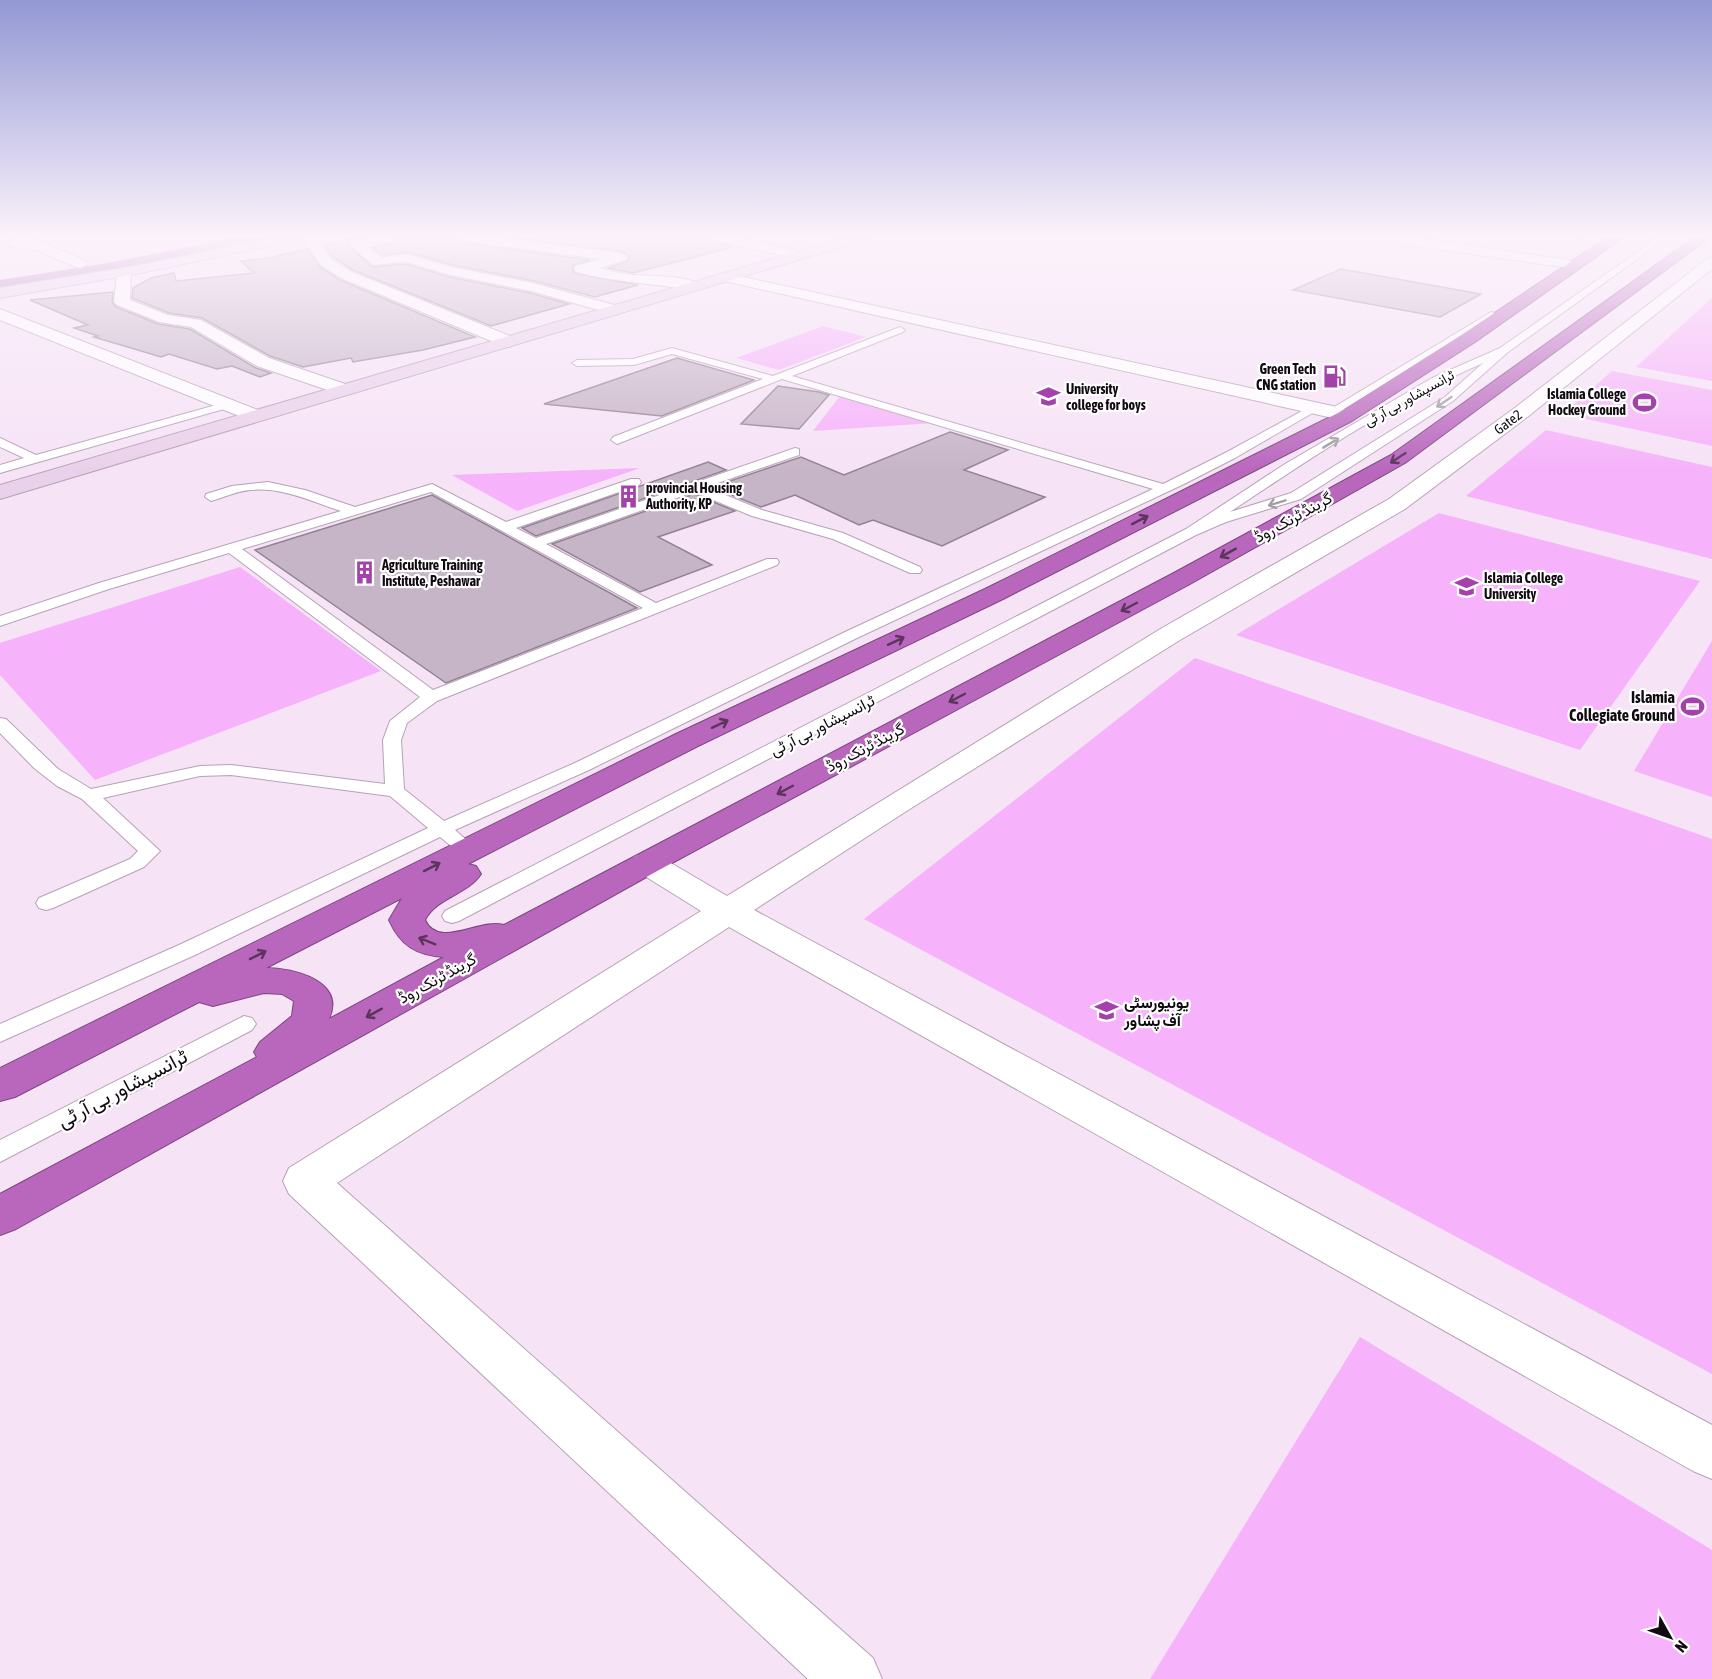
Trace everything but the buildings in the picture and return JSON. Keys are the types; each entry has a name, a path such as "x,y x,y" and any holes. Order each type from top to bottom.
{"highway":[{"path":"0,1086 467,849 687,740 994,594 1274,454 1339,413 1469,338 1501,315"},
{"name":"گرینڈ ٹرنک روڈ","path":"0,1216 642,866 1181,579 1398,459 1596,315"},
{"path":"642,866 495,934 463,944 438,945 421,941 410,931 407,920 417,902 430,892 591,806 651,770 687,740"},
{"path":"0,1086 104,1034 238,985 280,980 299,984 312,995 313,1012 306,1027 287,1043 211,1091 147,1137"}],"street":[{"path":"3,315 256,416"},
{"path":"156,315 165,319 195,323 263,362 345,390"},
{"path":"441,315 509,342"},
{"path":"0,492 598,315"},
{"path":"898,315 1339,413"},
{"name":"Gate2","path":"852,1679 305,1181 894,805 1171,634 1371,520 1416,490 1519,414 1643,315"},
{"path":"642,866 728,911 1712,1453"}],"lane":[{"path":"1339,413 1492,315"},
{"path":"1504,350 1553,315"},
{"path":"617,440 900,330"},
{"name":"ٹرانسپشاور بی آر ٹی","path":"452,916 1191,532 1221,519 1296,496 1449,399 1504,350"},
{"name":"ٹرانسپشاور بی آر ٹی","path":"1191,532 1289,467 1436,380 1504,350"},
{"path":"577,363 634,362 672,351 778,377 1163,488"},
{"path":"0,469 227,405"},
{"path":"0,1034 187,950 443,828 594,761 851,635 1231,455 1315,408"},
{"path":"0,442 35,459"},
{"path":"535,543 795,452"},
{"path":"506,527 635,482"},
{"path":"211,497 241,486 270,485 294,489 355,511"},
{"path":"694,487 757,513 838,536 915,570"},
{"path":"0,621 104,586 432,488 657,609"},
{"path":"231,548 431,697"},
{"path":"396,790 392,740 399,721 431,697 772,562"},
{"path":"0,723 36,760 76,790 89,795 150,851 137,863 46,903"},
{"path":"89,795 200,771 256,772 396,790 467,849"},
{"name":"ٹرانسپشاور بی آر ٹی","path":"0,1152 244,1024"}],"shaded area":[{"path":"1693,315 1712,315 1712,381 1636,367"},
{"path":"823,326 866,337 779,370 736,358"},
{"name":"Islamia College Hockey Ground","path":"1612,371 1712,390 1712,446 1563,414"},
{"path":"840,396 934,423 813,431"},
{"path":"1546,430 1712,467 1712,559 1466,496"},
{"path":"640,468 517,511 452,475"},
{"path":"1439,513 1700,581 1580,750 1236,635"},
{"path":"240,567 381,671 95,780 0,675 0,643"},
{"name":"Islamia Collegiate Ground","path":"1712,641 1712,797 1634,771"},
{"path":"1195,658 1712,839 1712,1374 864,919"},
{"path":"1360,1337 1712,1550 1712,1679 1150,1679"}],"place":[{"name":"Green Tech CNG station","path":"1334,377"},
{"name":"University college for boys","path":"1048,397"},
{"name":"Islamia College Hockey Ground","path":"1644,402"},
{"name":"provincial Housing Authority, KP","path":"628,496"},
{"name":"Agriculture Training Institute, Peshawar","path":"364,573"},
{"name":"Islamia College University","path":"1466,586"},
{"name":"Islamia Collegiate Ground","path":"1693,706"},
{"name":"یونیورسٹی آف پشاور","path":"1106,1011"}]}
